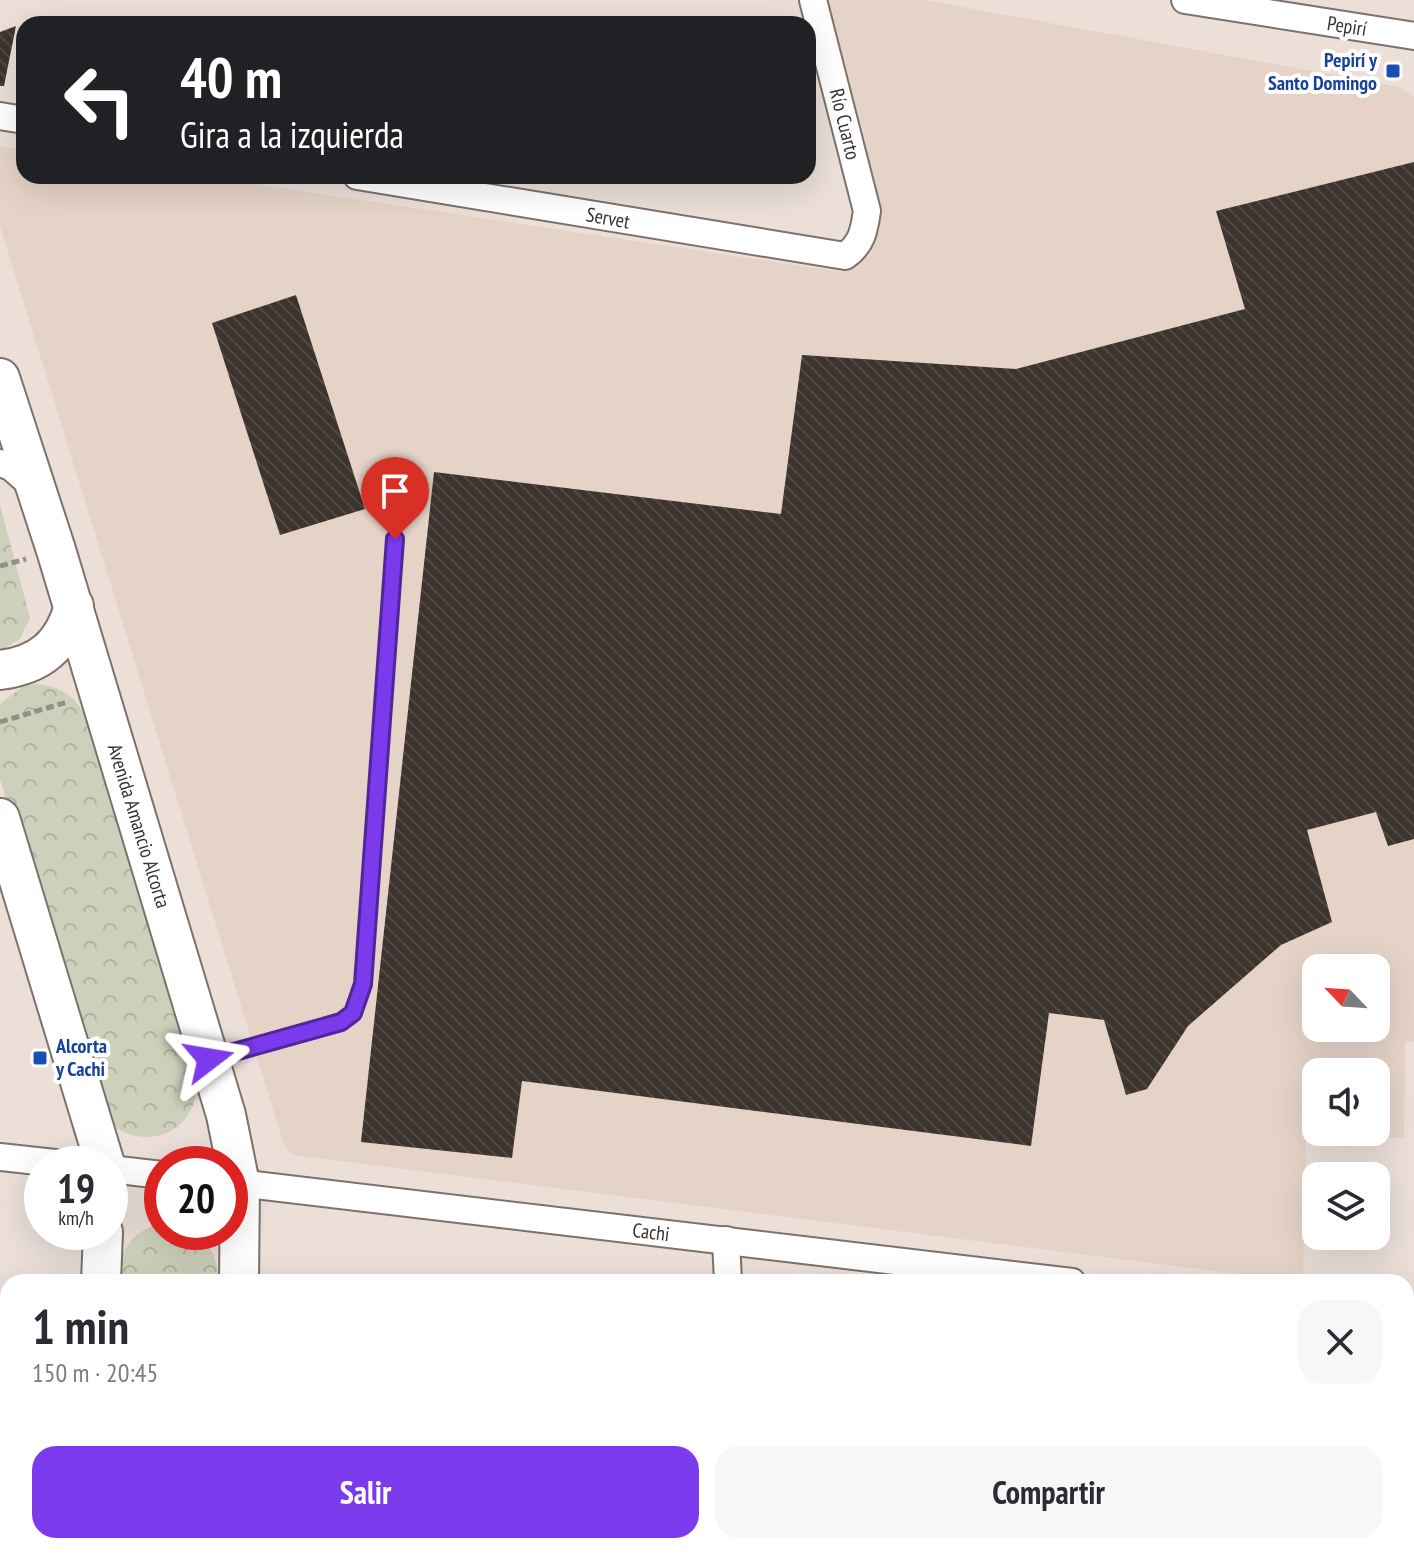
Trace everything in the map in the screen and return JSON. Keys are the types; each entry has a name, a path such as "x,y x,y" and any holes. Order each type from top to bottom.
{"main road":[{"name":"Avenida Amancio Alcorta","path":"0,378 74,606 209,1059 227,1146"},
{"path":"0,670 21,667 40,659 57,645 68,627 74,606"},
{"path":"0,818 100,1146"},
{"path":"101,1274 102,1250"},
{"name":"Avenida Amancio Alcorta","path":"238,1250 239,1274"}],"street":[{"name":"Río Cuarto","path":"813,0 867,211 864,233 857,248"},
{"name":"Pepirí","path":"1185,0 1414,36"},
{"name":"Servet","path":"405,184 827,255 845,256 857,248"},
{"path":"0,463 11,467 38,490"},
{"path":"0,1157 24,1160"},
{"name":"Cachi","path":"248,1185 1000,1274"},
{"path":"726,1240 728,1274"}],"lane":[{"path":"209,1059 341,1022 353,1013 363,984 395,539"}],"path":[{"path":"0,722 99,693"}],"shaded area":[{"path":"828,0 924,0 1399,87 1414,97 1414,1042 1405,1042 1404,1138 1390,1138 1390,1058 1302,1058 1302,1146 1306,1146 1305,1162 1302,1162 1303,1274 1239,1274 293,1155 284,1145 0,226 0,146 16,149 16,184 254,184 842,272 869,256 877,236 878,208"}],"green space":[{"path":"0,505 30,618 20,639 0,651"},
{"path":"37,684 67,694 87,719 196,1079 195,1099 187,1116 176,1128 161,1135 145,1137 128,1134 112,1125 98,1111 0,779 0,704 22,687"},
{"path":"142,1231 144,1250 211,1250 217,1274 119,1274 124,1252"}],"building":[{"path":"16,26 4,86 0,86 0,32"},
{"path":"1414,162 1414,839 1388,846 1376,812 1307,830 1332,922 1281,945 1188,1026 1147,1089 1126,1095 1104,1020 1049,1013 1031,1146 522,1081 512,1158 361,1142 434,472 781,514 802,355 1016,369 1245,309 1216,211"},
{"path":"296,295 365,509 280,535 212,323"}],"place":[{"name":"Pepirí y Santo Domingo","path":"1393,71"},
{"name":"Alcorta y Cachi","path":"40,1058"}],"route":[{"path":"209,1059 341,1022 353,1013 363,984 395,539"}]}
